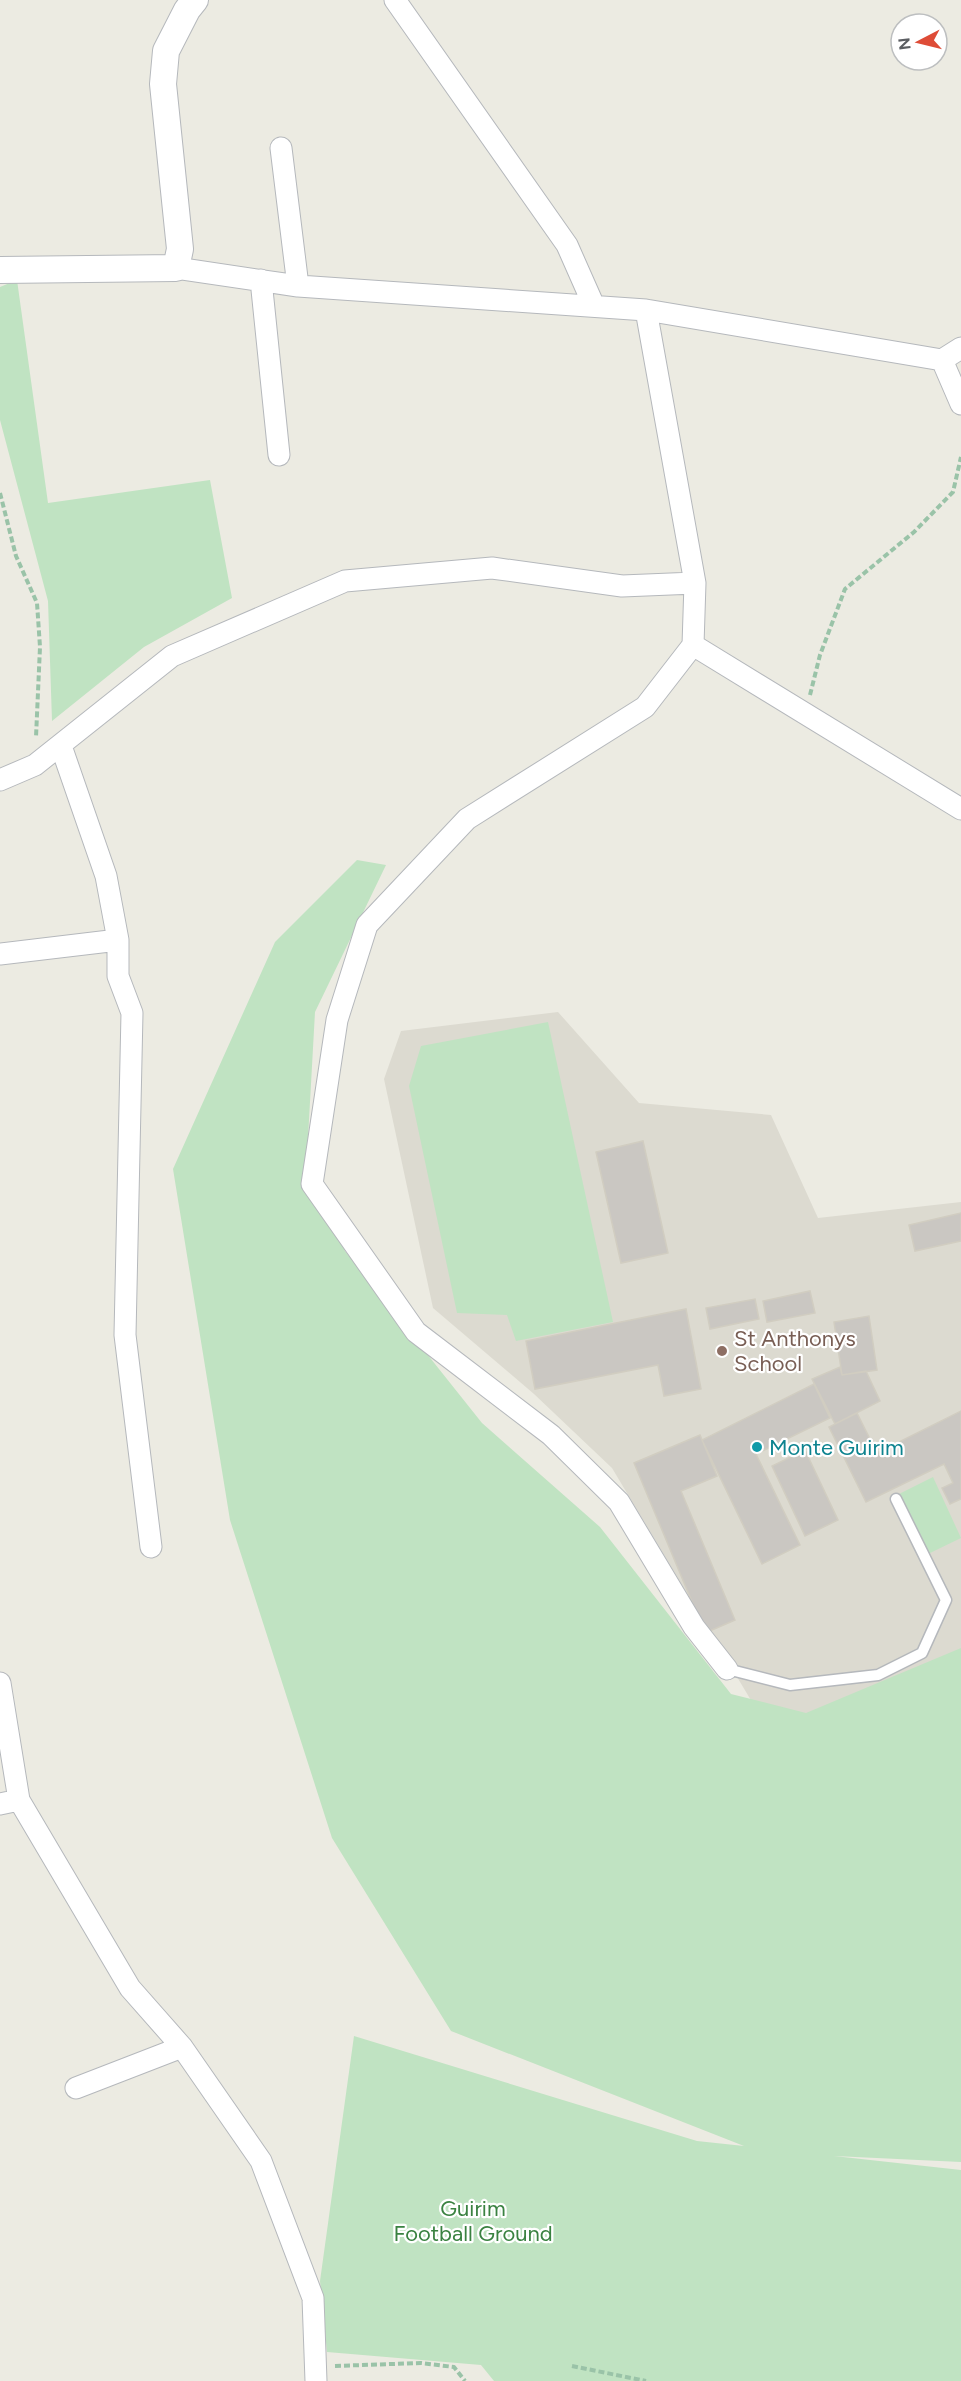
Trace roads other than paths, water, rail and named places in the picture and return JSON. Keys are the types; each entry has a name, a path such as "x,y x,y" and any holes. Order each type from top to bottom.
{"street":[{"path":"176,268 180,249 163,84 166,51 187,9 195,0"},
{"path":"395,0 567,245 594,306"},
{"path":"281,148 298,286"},
{"path":"0,270 176,268 298,286 646,310 956,349 961,404"},
{"path":"261,280 279,455"},
{"path":"646,310 695,583 693,645 645,707 467,819 367,925 337,1020 312,1184 416,1332 551,1435 619,1502 694,1627 727,1670"},
{"path":"0,780 35,765 172,656 345,581 492,568 622,586 695,583"},
{"path":"693,645 961,809"},
{"path":"61,746 106,876 118,940 118,976 132,1013 124,1335 151,1547"},
{"path":"0,954 118,940"},
{"path":"0,1683 10,1802 130,1988 182,2047 261,2161 313,2298 315,2374"},
{"path":"76,2088 182,2047"}],"lane":[{"path":"727,1670 790,1685 878,1675 922,1653 946,1600 896,1499"}],"place":[{"name":"St Anthonys School","path":"722,1351"},
{"name":"Monte Guirim","path":"757,1447"}],"park label":[{"name":"Guirim Football Ground","path":"473,2220"}]}
